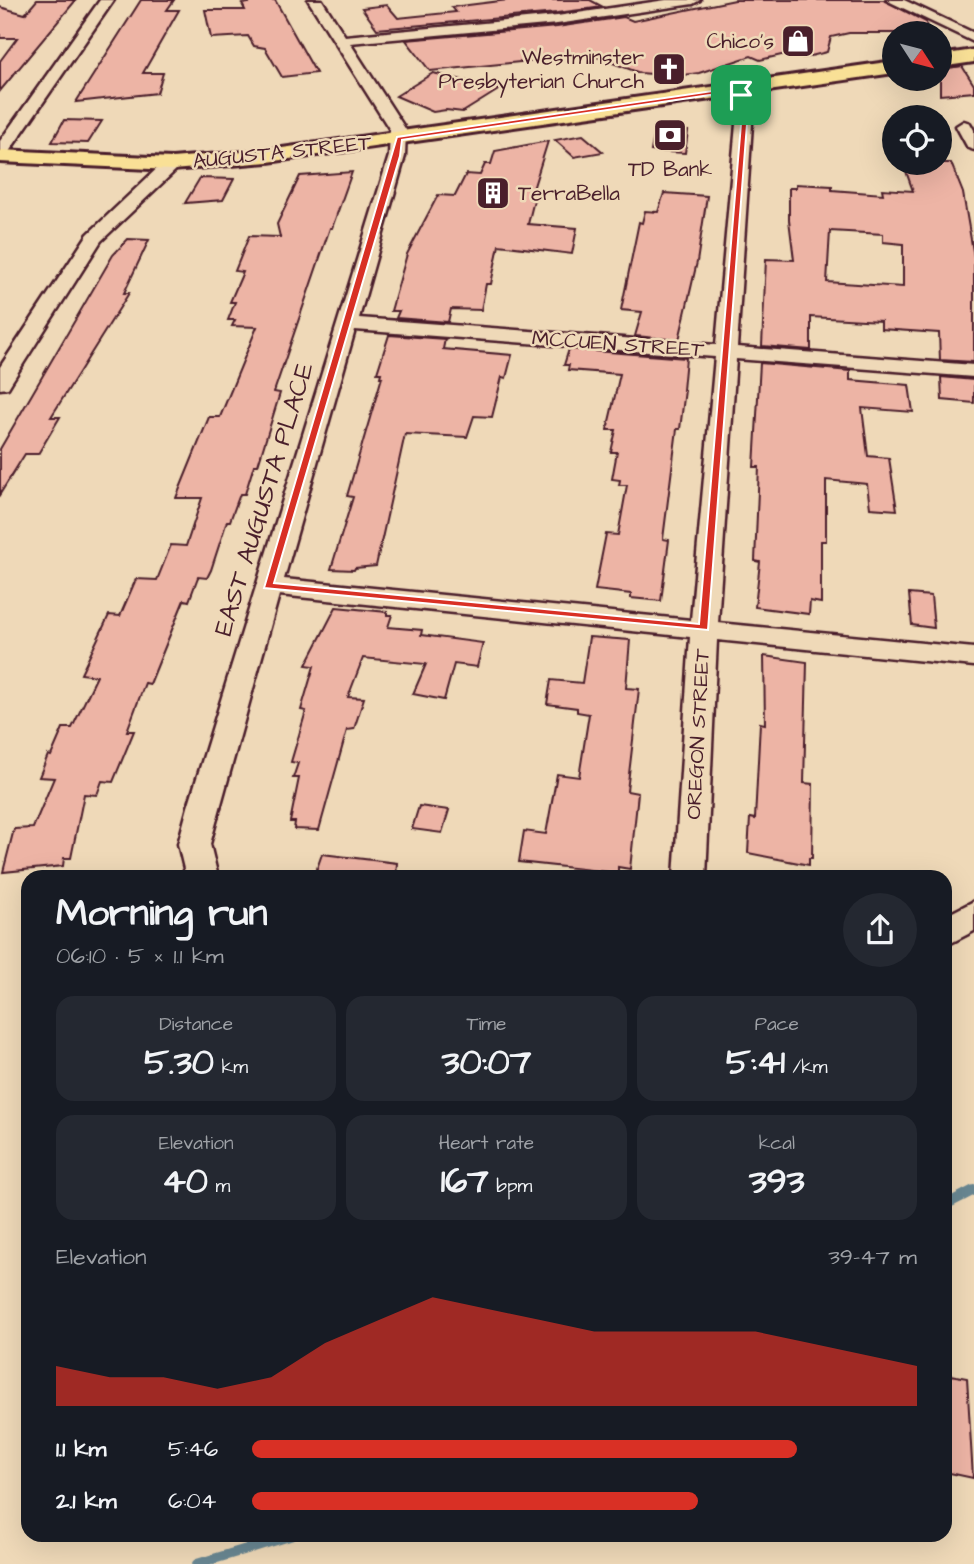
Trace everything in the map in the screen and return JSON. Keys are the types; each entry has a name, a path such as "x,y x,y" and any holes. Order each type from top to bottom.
{"main road":[{"path":"952,59 974,56"},
{"name":"AUGUSTA STREET","path":"0,154 172,164 268,156 882,69"}],"street":[{"path":"0,154 107,0"},
{"path":"315,0 398,130 399,139"},
{"path":"342,40 578,17 693,0"},
{"path":"893,0 974,38"},
{"path":"552,5 578,17"},
{"name":"OREGON STREET","path":"690,870 704,628 744,124 740,89"},
{"path":"964,126 974,145"},
{"name":"EAST AUGUSTA PLACE","path":"200,870 194,844 238,682 397,156 399,139"},
{"path":"0,383 94,238 172,164"},
{"name":"MCCUEN STREET","path":"346,323 974,371"},
{"path":"268,586 974,657"},
{"path":"952,928 974,914"}],"building":[{"path":"37,0 76,0 0,91 0,61 17,38 0,38 0,7 25,14"},
{"path":"141,0 174,0 167,10 179,10 143,73 163,73 157,93 76,102"},
{"path":"248,0 275,0 316,73 282,77 265,48 254,46 248,36 211,38 205,10 245,10 242,4 249,3"},
{"path":"508,0 590,0 603,7 377,29 362,8 387,5 398,18 456,12 452,7"},
{"path":"735,0 884,0 924,21 882,21 882,33 849,33 831,37 827,52 803,58 790,53 760,60 751,56 699,73 676,76 640,73 591,55 430,71 406,40 557,27 624,17 633,21"},
{"path":"962,66 974,85 974,92 940,95 940,91 952,91 952,67"},
{"path":"433,73 500,89 463,112 433,112 396,96"},
{"path":"64,120 102,121 88,143 52,142"},
{"path":"655,130 688,131 685,153 651,151"},
{"path":"583,135 603,152 574,157 555,140"},
{"path":"548,141 530,199 534,200 528,224 577,228 572,254 499,245 491,284 486,284 481,310 451,309 448,322 396,318 399,311 391,311 407,254 438,195 455,196 466,174 480,175 485,164 491,164 495,151"},
{"path":"952,166 963,193 974,257 974,362 940,360 939,333 881,329 881,321 811,317 811,350 762,346 766,259 794,260 789,220 789,188 796,188 796,184 832,186 832,190 883,194 882,189 913,191 907,175 952,175","holes":["830,231 883,234 883,242 903,244 903,287 827,282"]},
{"path":"352,172 274,392 280,393 258,465 254,465 245,494 240,494 230,521 227,521 207,578 198,577 189,601 184,600 150,684 145,683 127,731 134,731 113,782 102,781 97,795 84,794 71,858 64,858 63,866 3,872 14,829 33,828 54,778 39,777 48,755 51,756 63,728 72,728 97,676 81,674 109,615 120,616 136,579 157,580 171,545 186,546 202,498 176,498 209,417 220,417 257,327 232,326 235,320 228,320 235,302 230,302 243,272 235,271 249,236 280,237 277,224 300,176"},
{"path":"200,178 234,179 223,200 185,203"},
{"path":"664,193 707,196 697,262 679,340 635,336 642,312 621,310 639,222 642,223 645,211 658,212"},
{"path":"128,239 149,240 124,293 129,293 51,417 60,417 38,454 25,454 0,494 0,449 113,255"},
{"path":"389,335 445,339 443,349 512,355 506,378 502,377 492,417 474,416 467,437 405,434 376,566 354,570 331,569 353,497 347,496 382,377 381,373 377,373"},
{"path":"569,349 686,358 685,390 680,429 677,429 663,539 669,540 661,601 595,590 606,534 618,535 627,485 619,485 620,480 612,479 617,452 611,452 616,430 607,430 620,374 568,370 569,365 564,365"},
{"path":"760,363 850,371 850,380 909,385 913,412 862,408 868,456 889,458 897,510 870,508 867,484 826,480 826,541 821,541 821,603 810,601 809,614 755,607 760,562 755,561 759,467 754,467"},
{"path":"941,377 974,380 974,403 942,400"},
{"path":"909,594 931,596 934,628 912,625"},
{"path":"336,607 387,612 387,615 392,615 388,627 422,630 421,635 483,643 477,667 454,664 444,700 413,694 426,664 363,658 348,697 364,698 354,729 347,730 319,830 294,829 295,822 290,822 299,778 293,778 298,763 291,762 306,711 301,710 314,666 306,665"},
{"path":"589,637 630,640 626,688 639,689 627,791 638,793 630,869 618,867 618,870 591,870 519,862 524,831 546,834 557,774 579,777 589,714 577,712 577,708 547,704 551,680 582,683"},
{"path":"764,656 807,662 804,783 813,784 812,858 809,858 809,865 748,853 750,818 755,819 760,723 765,724"},
{"path":"419,806 449,810 442,833 412,829"},
{"path":"322,854 397,863 396,870 316,870"},
{"path":"952,1375 967,1378 973,1478 952,1474"}],"waterway":[{"path":"952,1201 974,1190"},
{"path":"197,1564 270,1542"}],"place":[{"name":"Chico's","path":"798,41"},
{"name":"Westminster Presbyterian Church","path":"669,69"},
{"name":"TD Bank","path":"670,135"},
{"name":"TerraBella","path":"493,193"}],"route":[{"path":"740,89 741,95 744,124 704,628 268,586 384,192 397,156 399,139 740,89"}]}
